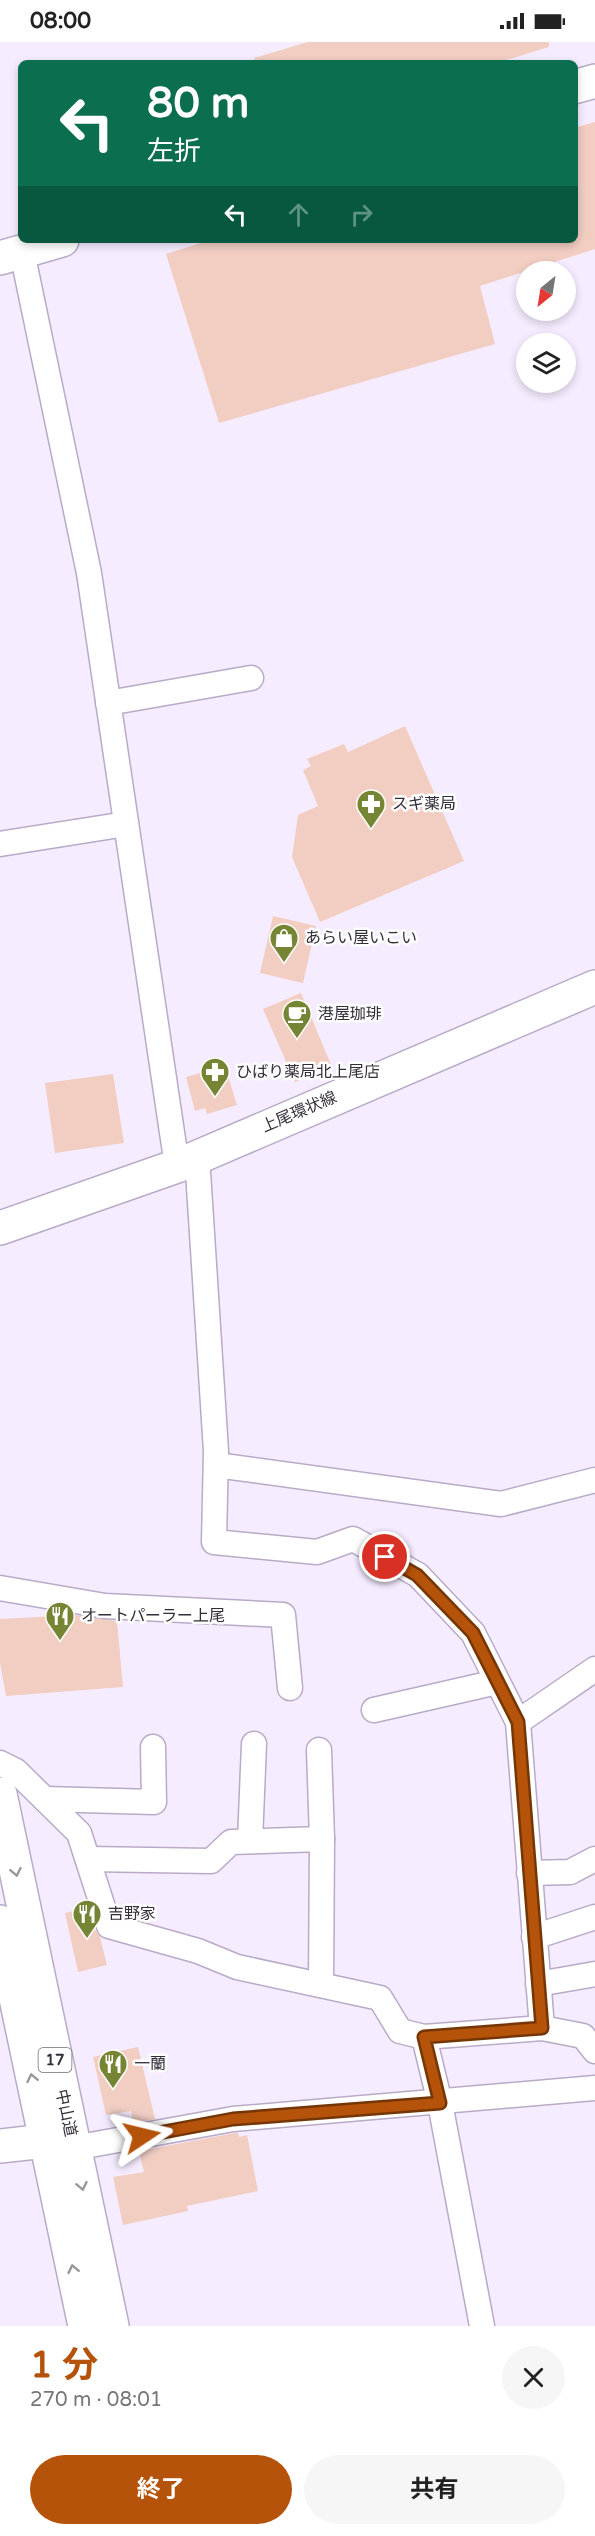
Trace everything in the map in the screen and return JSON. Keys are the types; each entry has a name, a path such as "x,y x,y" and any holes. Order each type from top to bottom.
{"main road":[{"path":"578,86 595,81"},
{"path":"11,255 52,243"},
{"name":"上尾環状線","path":"0,1228 187,1160 595,987"},
{"name":"中山道","path":"0,1794 59,2145 85,2326"},
{"name":"中山道","path":"0,1922 59,2145 112,2326"},
{"path":"0,2146 59,2145"}],"street":[{"path":"11,255 89,573 126,824 187,1160 216,1465 214,1542 317,1552 353,1539 417,1575 473,1633 518,1722 542,2028"},
{"path":"108,703 251,678"},
{"path":"0,844 126,824"},
{"path":"216,1465 501,1504 595,1480"},
{"path":"0,1588 105,1606 283,1615 290,1688"},
{"path":"518,1722 591,1680"},
{"path":"374,1710 497,1682"},
{"path":"250,1841 254,1744"},
{"path":"45,1799 154,1802 153,1747"},
{"path":"320,1750 321,1985"},
{"path":"0,1763 16,1771 79,1833 109,1926 198,1951 237,1967 380,1998 400,2031 424,2037 542,2028 583,2036 595,2051"},
{"path":"88,1859 211,1861 231,1842 322,1839"},
{"path":"529,1873 570,1872 595,1859"},
{"path":"534,1937 595,1917"},
{"path":"538,1984 595,1974"},
{"path":"424,2037 440,2103 482,2326"},
{"path":"59,2145 233,2119 595,2088"}],"building":[{"path":"308,42 549,42 549,47 506,60 254,60 254,58"},
{"path":"595,122 595,249 558,261 516,261 516,274 480,286 495,344 219,423 166,254 201,243 578,243 578,127"},
{"path":"405,726 464,861 320,922 292,857 298,815 318,806 303,770 311,766 307,759 344,744 348,752"},
{"path":"273,916 316,926 303,983 260,973"},
{"path":"301,993 332,1067 295,1082 263,1009"},
{"path":"225,1066 237,1105 207,1114 205,1108 195,1111 186,1077"},
{"path":"113,1074 124,1143 55,1153 45,1083"},
{"name":"オートパーラー上尾","path":"75,1615 117,1621 123,1687 6,1696 0,1663 0,1619"},
{"path":"88,1908 95,1930 100,1937 107,1965 78,1972 65,1913"},
{"path":"138,2047 155,2119 133,2123 131,2111 106,2115 93,2057"},
{"path":"238,2133 239,2137 247,2135 258,2191 187,2206 188,2211 123,2225 113,2177 144,2172 139,2151"}],"place":[{"name":"スギ薬局","path":"371,830"},
{"name":"あらい屋いこい","path":"284,964"},
{"name":"港屋珈琲","path":"297,1040"},
{"name":"ひばり薬局北上尾店","path":"215,1098"},
{"name":"オートパーラー上尾","path":"60,1642"},
{"name":"吉野家","path":"87,1940"},
{"name":"一蘭","path":"113,2090"}],"route":[{"path":"142,2136 233,2119 440,2103 424,2037 542,2028 518,1722 473,1633 417,1575 385,1557"}]}
